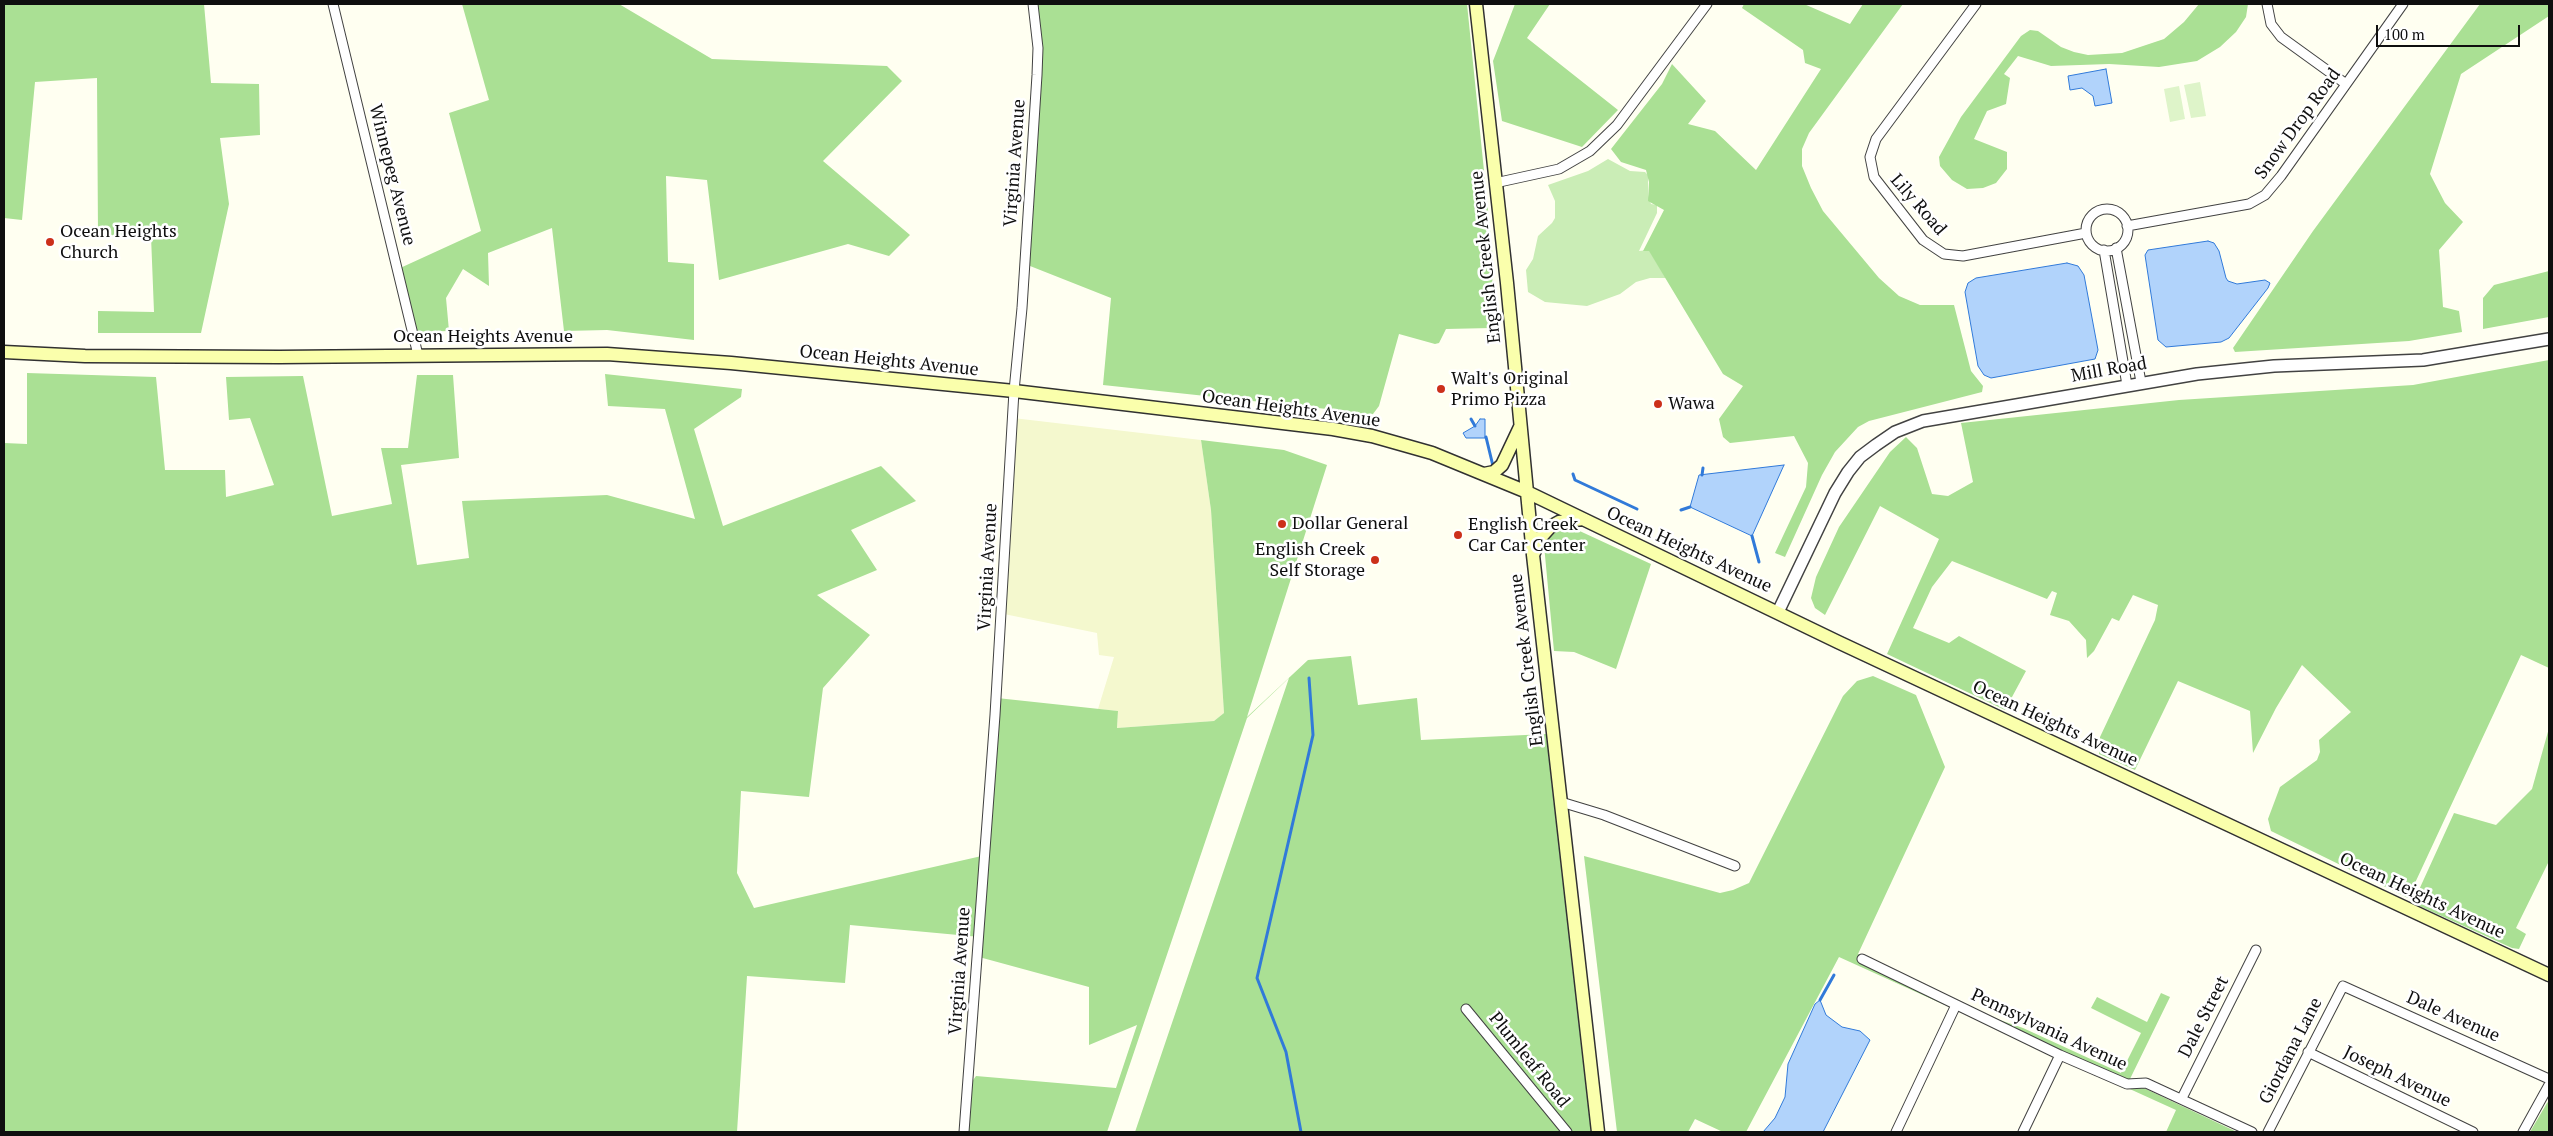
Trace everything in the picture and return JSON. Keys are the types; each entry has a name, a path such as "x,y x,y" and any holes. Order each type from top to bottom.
{"main road":[{"name":"English Creek Avenue","path":"1476,4 1507,283 1533,555 1598,1132"},
{"name":"Ocean Heights Avenue","path":"4,352 85,356 280,357 607,354 731,362 1014,391 1333,429 1415,447 1527,492 2549,975"},
{"path":"1484,474 1494,472 1502,465 1520,427"},
{"path":"1533,555 1542,537 1550,527 1558,522 1583,519"}],"street":[{"name":"Winnepeg Avenue","path":"333,4 418,355"},
{"name":"Virginia Avenue","path":"964,1132 996,705 1014,391 1022,308 1037,75 1038,48 1033,4"},
{"path":"1495,184 1559,169 1590,150 1617,125 1707,4"},
{"name":"Lily Road","path":"1976,4 1876,139 1870,157 1874,177 1923,240 1944,254 1963,256 2086,234"},
{"path":"2267,4 2271,24 2282,37 2346,84"},
{"name":"Snow Drop Road","path":"2127,226 2244,205 2260,199 2274,186 2404,4"},
{"path":"2103,209 2110,209 2122,215 2127,226 2126,239 2116,248 2104,250 2092,245 2086,234 2088,220 2097,211 2103,209"},
{"path":"2116,248 2141,382"},
{"path":"2104,250 2127,384"},
{"name":"Mill Road","path":"1778,612 1835,493 1848,472 1860,457 1895,432 1934,419 2141,382 2258,367 2432,359 2549,339"},
{"path":"1561,802 1604,814 1735,866"},
{"name":"Dale Street","path":"2182,1098 2256,950"},
{"name":"Pennsylvania Avenue","path":"1862,959 1956,1005 2127,1084 2146,1083 2252,1132"},
{"name":"Giordana Lane","path":"2268,1132 2343,986"},
{"name":"Dale Avenue","path":"2343,986 2549,1079"},
{"path":"1896,1132 1956,1005"},
{"name":"Plumleaf Road","path":"1466,1009 1567,1132"},
{"name":"Joseph Avenue","path":"2308,1052 2473,1132"},
{"path":"2023,1132 2060,1054"},
{"path":"2523,1132 2549,1085"}],"green space":[{"path":"4,4 204,4 211,83 259,84 260,135 220,138 229,204 201,333 98,333 98,311 154,312 151,236 98,235 97,78 35,82 22,220 4,218"},
{"path":"462,4 619,4 712,59 887,66 902,81 823,161 910,235 889,256 848,244 719,280 707,180 666,176 668,262 694,264 694,340 607,330 564,331 552,228 488,253 489,286 463,269 446,298 449,331 414,332 398,269 481,231 449,113 489,100"},
{"path":"1032,4 1467,4 1493,259 1491,328 1446,329 1439,343 1435,344 1399,334 1379,406 1373,414 1365,416 1327,409 1103,385 1111,298 1025,264 1036,50"},
{"path":"1515,4 1550,4 1527,38 1618,110 1582,147 1502,121 1493,61"},
{"path":"1744,4 1804,4 1850,24 1863,4 1903,4 1809,133 1802,149 1802,166 1823,211 1879,278 1899,296 1920,305 1954,305 1971,371 1983,386 1982,392 1869,421 1858,427 1835,452 1822,475 1785,557 1775,553 1806,487 1808,463 1794,436 1730,443 1723,437 1719,419 1743,386 1723,374 1649,251 1643,251 1664,210 1648,201 1649,182 1646,170 1621,162 1611,149 1662,84 1672,64 1706,101 1688,124 1715,131 1756,170 1821,69 1805,63 1803,50 1742,8"},
{"path":"2199,4 2248,4 2246,17 2236,32 2220,47 2197,61 2159,67 2109,64 2051,66 2018,56 2004,74 2010,78 2006,104 1987,111 1974,139 2007,152 2007,169 1996,183 1983,188 1967,189 1952,180 1940,166 1939,157 1961,117 2021,36 2030,30 2038,31 2061,47 2074,52 2088,55 2122,53 2164,39 2184,22"},
{"path":"2480,4 2549,4 2549,16 2461,74 2430,174 2445,203 2463,222 2439,250 2443,307 2459,311 2462,332 2409,341 2235,352 2233,348 2313,231"},
{"path":"2200,82 2206,116 2191,118 2184,85"},
{"path":"2179,86 2185,119 2170,122 2164,89"},
{"path":"1608,159 1630,171 1645,172 1648,175 1648,195 1651,204 1657,205 1657,213 1639,251 1649,250 1666,278 1650,278 1636,282 1620,294 1587,306 1545,302 1528,292 1526,270 1533,259 1538,236 1555,218 1555,201 1548,185 1588,171"},
{"path":"2549,271 2549,317 2483,329 2483,298 2494,285"},
{"path":"2549,360 2549,668 2521,655 2408,898 2271,831 2268,819 2280,787 2317,760 2320,752 2319,740 2351,712 2302,665 2276,708 2253,753 2250,711 2178,681 2135,770 2099,754 2100,737 2155,620 2158,605 2133,595 2119,621 2112,618 2094,651 2087,658 2086,640 2069,621 2050,615 2057,593 2052,591 2047,599 1952,561 1932,587 1913,628 1949,643 1959,636 2026,671 2005,710 1887,654 1939,539 1880,506 1825,615 1815,608 1811,598 1816,577 1839,527 1890,452 1906,437 1917,448 1932,494 1948,496 1973,482 1961,423 2179,400 2413,385"},
{"path":"27,373 156,377 165,470 225,470 226,497 274,485 250,418 229,420 226,377 303,376 332,516 392,504 381,448 408,448 417,375 453,375 459,458 401,465 417,565 469,558 462,501 607,495 695,519 665,409 608,406 605,374 742,389 741,397 694,429 723,526 881,466 916,501 851,530 877,570 817,595 870,635 823,688 809,797 741,791 737,873 754,908 986,855 997,698 1118,711 1117,728 1214,721 1224,713 1211,510 1201,440 1284,450 1327,465 1247,717 1308,660 1351,656 1358,705 1417,698 1421,740 1546,734 1591,1132 1135,1132 1289,678 1247,718 1107,1132 966,1132 969,1086 976,1076 1116,1088 1137,1025 1089,1045 1089,987 979,957 980,937 850,925 845,983 747,976 737,1132 4,1132 4,443 27,444"},
{"path":"1013,418 1201,440 1211,510 1224,713 1214,721 1117,728 1118,711 1098,709 1114,657 1099,655 1097,633 1004,614"},
{"path":"1571,527 1651,564 1616,669 1574,652 1554,651 1544,545 1551,534 1558,529"},
{"path":"1873,676 1916,695 1945,767 1858,954 1956,1005 2023,1028 2121,1073 2141,1033 2091,1008 2097,997 2147,1022 2161,993 2170,997 2129,1081 2237,1132 2166,1132 2176,1110 1839,957 1746,1132 1723,1132 1695,1119 1688,1132 1617,1132 1584,856 1720,893 1749,883 1843,696 1857,681"},
{"path":"2549,728 2549,861 2516,928 2526,934 2519,949 2512,948 2413,903 2454,813 2496,825 2532,789"},
{"path":"2549,1101 2549,1132 2530,1132 2547,1103"}],"water":[{"path":"2106,69 2112,103 2095,106 2093,96 2082,88 2070,90 2068,76"},
{"path":"2208,241 2214,243 2219,251 2228,281 2237,284 2265,280 2270,283 2229,338 2221,342 2166,347 2158,340 2145,255 2148,250"},
{"path":"2067,263 2078,266 2084,275 2098,350 2095,359 1991,378 1984,375 1978,366 1965,292 1968,283 1976,278"},
{"path":"1480,419 1485,419 1485,438 1466,438 1463,433 1475,426"},
{"path":"1784,465 1752,536 1690,507 1699,475"},
{"path":"1820,1000 1826,1015 1842,1027 1860,1031 1870,1040 1823,1132 1763,1132 1775,1118 1785,1097 1788,1064 1815,1004"}],"waterway":[{"path":"1471,419 1475,426"},
{"path":"1486,437 1493,466"},
{"path":"1702,475 1703,468"},
{"path":"1573,474 1575,480 1637,509"},
{"path":"1681,510 1690,507"},
{"path":"1752,536 1759,562"},
{"path":"1301,1132 1286,1052 1257,978 1313,735 1309,678"},
{"path":"1820,1000 1834,975"}],"place":[{"name":"Ocean Heights Church","path":"50,242"},
{"name":"Walt's Original Primo Pizza","path":"1441,389"},
{"name":"Wawa","path":"1658,404"},
{"name":"Dollar General","path":"1282,524"},
{"name":"English Creek Car Car Center","path":"1458,535"},
{"name":"English Creek Self Storage","path":"1375,560"}]}
